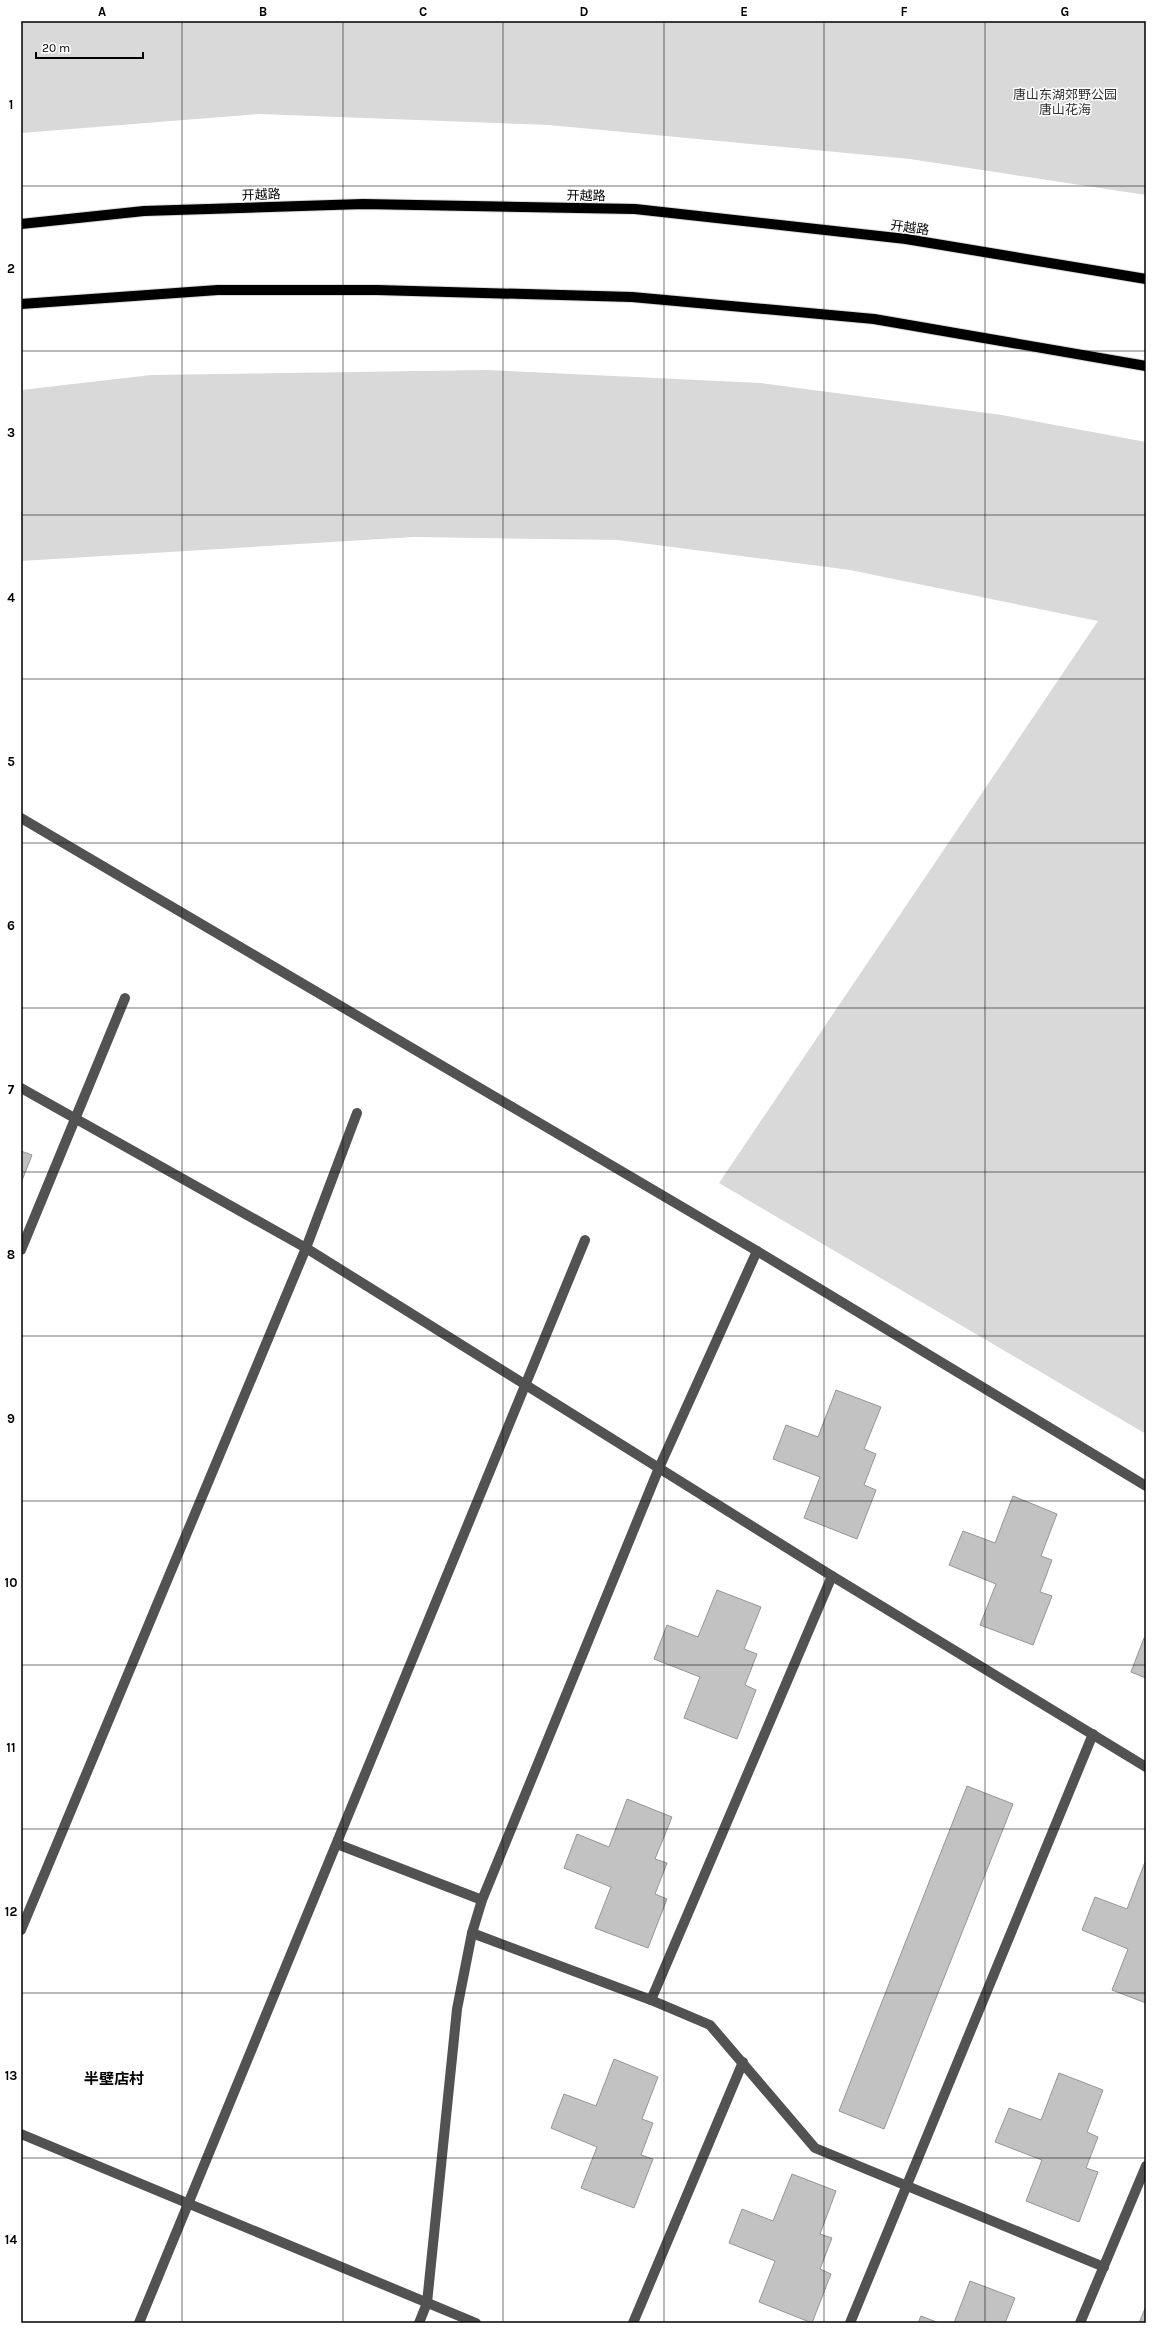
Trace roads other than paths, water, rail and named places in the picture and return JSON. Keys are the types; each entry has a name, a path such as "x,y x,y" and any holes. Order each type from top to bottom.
{"main road":[{"name":"开越路","path":"21,224 144,211 363,204 635,209 906,239 1146,280"},
{"path":"21,304 226,290 377,290 632,297 874,319 1146,366"}],"street":[{"path":"21,818 757,1251 1146,1486"},
{"path":"21,1250 125,998"},
{"path":"21,1088 306,1248 526,1383 832,1576 1146,1767"},
{"path":"21,1930 306,1248 356,1113"},
{"path":"139,2323 585,1240"},
{"path":"419,2323 427,2303 456,2009 472,1933 482,1900 659,1468 757,1251"},
{"path":"651,2000 832,1576"},
{"path":"850,2323 1093,1734"},
{"path":"337,1844 482,1900"},
{"path":"472,1933 651,2000 710,2025 815,2148 1104,2267"},
{"path":"633,2323 743,2062"},
{"path":"21,2134 476,2323"},
{"path":"1080,2323 1146,2166"}],"district":[{"name":"半壁店村","path":"114,2079"}],"park label":[{"name":"唐山东湖郊野公园 唐山花海","path":"1065,102"}]}
